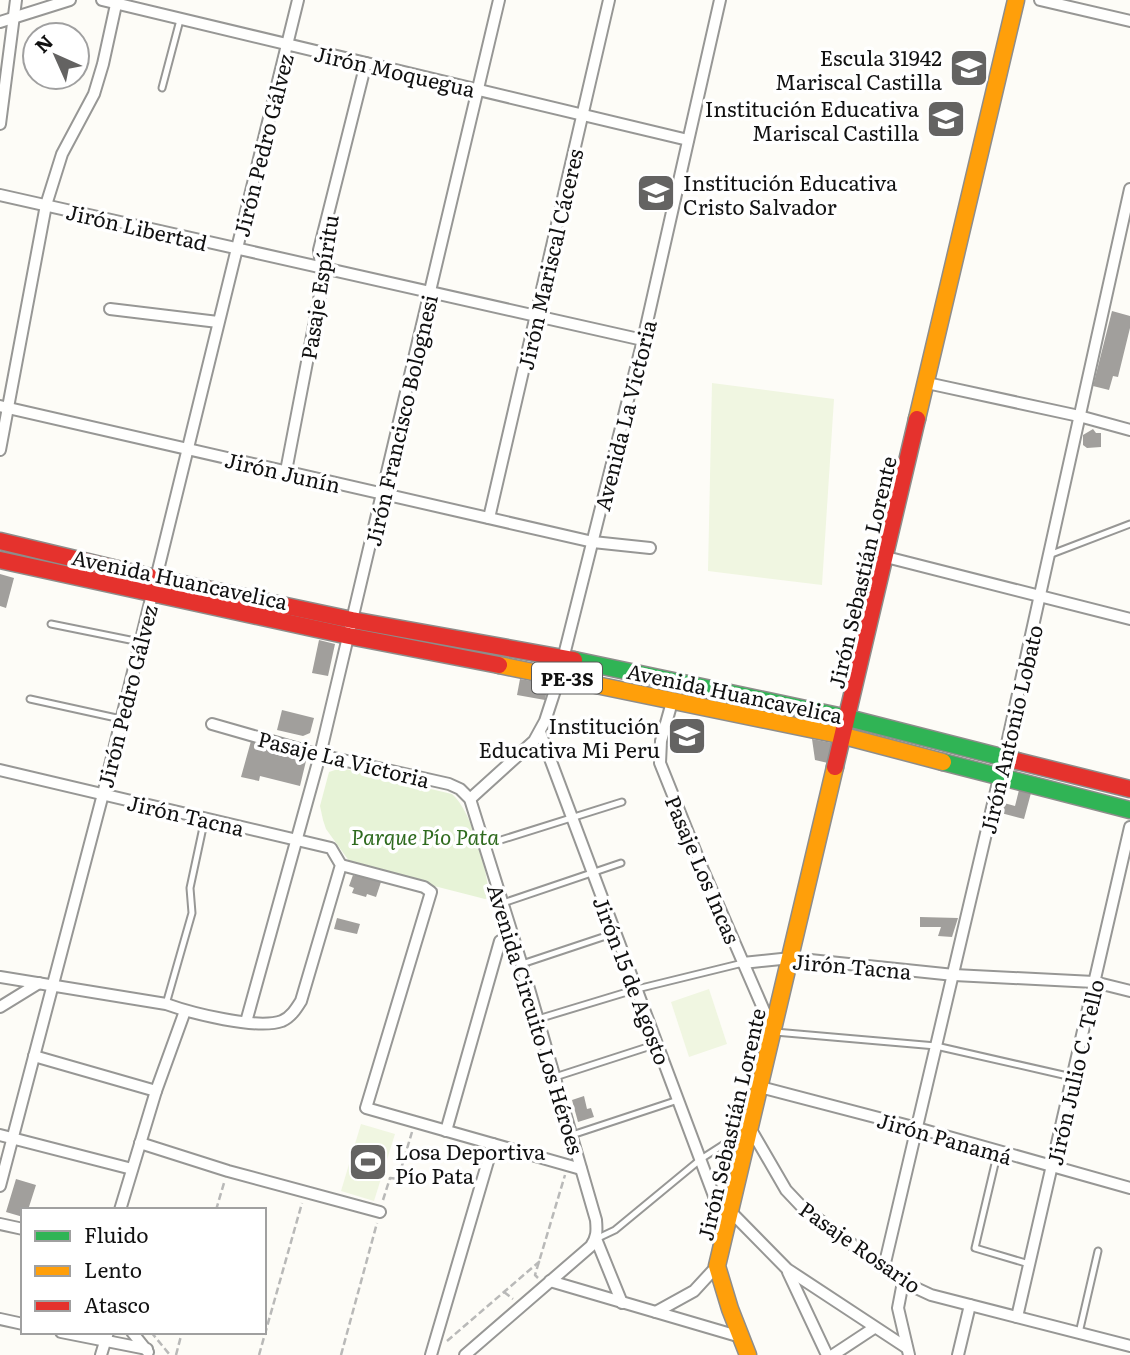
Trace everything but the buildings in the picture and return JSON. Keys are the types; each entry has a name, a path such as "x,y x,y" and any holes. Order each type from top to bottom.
{"main road":[{"name":"Jirón Sebastián Lorente","path":"748,1355 717,1266 1016,0"},
{"name":"Avenida Huancavelica","path":"0,541 153,586"},
{"name":"Avenida Huancavelica","path":"0,560 153,586 351,628 672,702 844,736 1130,810"},
{"name":"Avenida Huancavelica","path":"351,628 564,658 848,718 1130,789"}],"street":[{"path":"0,124 16,0"},
{"path":"0,22 70,0"},
{"name":"Jirón Moquegua","path":"102,0 688,140"},
{"name":"Jirón Pedro Gálvez","path":"0,1186 103,794 298,0"},
{"name":"Jirón Francisco Bolognesi","path":"246,1022 320,755 499,0"},
{"name":"Jirón Mariscal Cáceres","path":"489,518 609,0"},
{"name":"Avenida La Victoria","path":"470,799 534,741 540,732 559,676 643,340 720,0"},
{"path":"1040,0 1130,21"},
{"path":"0,450 4,407 46,205 62,154 94,94 116,2"},
{"name":"Pasaje Espíritu","path":"286,471 323,279 319,250 366,63"},
{"name":"Jirón Antonio Lobato","path":"884,1268 1000,776 1079,416 1127,219 1130,189"},
{"name":"Jirón Libertad","path":"0,195 643,340"},
{"path":"110,309 218,322"},
{"path":"927,383 1079,416 1130,430"},
{"name":"Jirón Junín","path":"4,407 593,542 650,548"},
{"path":"886,557 1130,619"},
{"name":"Pasaje Los Incas","path":"672,702 661,741 660,763 774,1031"},
{"name":"Pasaje La Victoria","path":"212,724 320,755 456,786 470,799"},
{"name":"Jirón 15 de Agosto","path":"540,732 727,1228"},
{"name":"Jirón Tacna","path":"0,769 331,848 341,865"},
{"name":"Avenida Circuito Los Héroes","path":"470,799 582,1169 596,1220 596,1239 622,1303"},
{"name":"Jirón Julio C. Tello","path":"1017,1317 1130,827"},
{"path":"0,977 166,1004 185,1011 246,1022 283,1021 301,1001 341,865 428,889 431,892 366,1108 582,1169"},
{"path":"446,1131 500,941"},
{"name":"Jirón Tacna","path":"743,963 791,958 954,975 1094,982 1130,991"},
{"path":"0,1007 39,983"},
{"path":"121,1208 156,1091 185,1011"},
{"path":"34,1056 156,1091"},
{"name":"Jirón Panamá","path":"760,1087 1130,1188"},
{"name":"Pasaje Rosario","path":"750,1128 786,1190 803,1208 903,1282 931,1295 1130,1346"},
{"path":"0,1135 132,1170"},
{"path":"140,1143 228,1171 380,1212"},
{"path":"431,1355 492,1144"},
{"path":"731,1212 787,1269 908,1351"},
{"path":"0,1223 21,1228"},
{"path":"470,1354 545,1281 587,1251 596,1239"},
{"path":"656,1312 694,1291 717,1266"},
{"path":"787,1269 827,1355"},
{"path":"545,1281 741,1337"},
{"path":"903,1282 898,1308 908,1351"},
{"path":"958,1355 970,1305"},
{"path":"0,1319 21,1324"},
{"path":"833,1355 874,1328"},
{"path":"79,1334 107,1337 149,1352"},
{"path":"134,1334 149,1352"},
{"path":"101,1355 107,1337"}],"lane":[{"path":"162,88 180,19"},
{"path":"1049,555 1130,524"},
{"path":"51,624 140,642"},
{"path":"30,699 121,719"},
{"path":"485,845 622,802"},
{"path":"166,1004 192,913 190,888 205,818"},
{"path":"503,903 621,863"},
{"path":"522,964 616,933"},
{"name":"Jirón Tacna","path":"538,1019 637,989 743,963"},
{"path":"774,1031 936,1046 1072,1077"},
{"path":"555,1077 657,1044"},
{"path":"572,1135 678,1100"},
{"path":"596,1239 615,1230 701,1160 750,1128"},
{"path":"998,1152 975,1248 1029,1264"},
{"path":"1079,1333 1098,1251"}],"path":[{"path":"341,1355 390,1178 398,1180 413,1127"},
{"path":"545,1281 535,1275 568,1165"},
{"path":"217,1208 228,1171"},
{"path":"266,1330 305,1192"},
{"path":"431,1355 540,1261"},
{"path":"153,1334 170,1355"},
{"path":"176,1355 181,1334"},
{"path":"259,1355 265,1334"}],"green space":[{"path":"712,383 834,399 822,585 708,571"},
{"name":"Parque Pío Pata","path":"341,768 452,794 466,814 478,843 489,898 352,865 326,829 320,806 329,772"},
{"path":"709,989 727,1044 689,1057 671,1002"},
{"name":"Losa Deportiva Pío Pata","path":"361,1124 395,1134 374,1201 341,1191"}],"traffic: fast":[{"path":"574,660 848,718 1017,761"},
{"path":"943,762 1130,810"}],"traffic: slow":[{"path":"917,419 1016,0"},
{"path":"499,665 844,736 943,762"},
{"path":"748,1355 717,1266 835,767"}],"traffic: jam":[{"path":"835,767 917,419"},
{"path":"0,541 155,578 352,620 574,660"},
{"path":"0,560 349,636 499,665"},
{"path":"1017,761 1130,789"}],"place":[{"name":"Escula 31942 Mariscal Castilla","path":"969,68"},
{"name":"Institución Educativa Mariscal Castilla","path":"946,119"},
{"name":"Institución Educativa Cristo Salvador","path":"656,193"},
{"name":"Institución Educativa Mi Peru","path":"687,736"},
{"name":"Losa Deportiva Pío Pata","path":"368,1162"}]}
